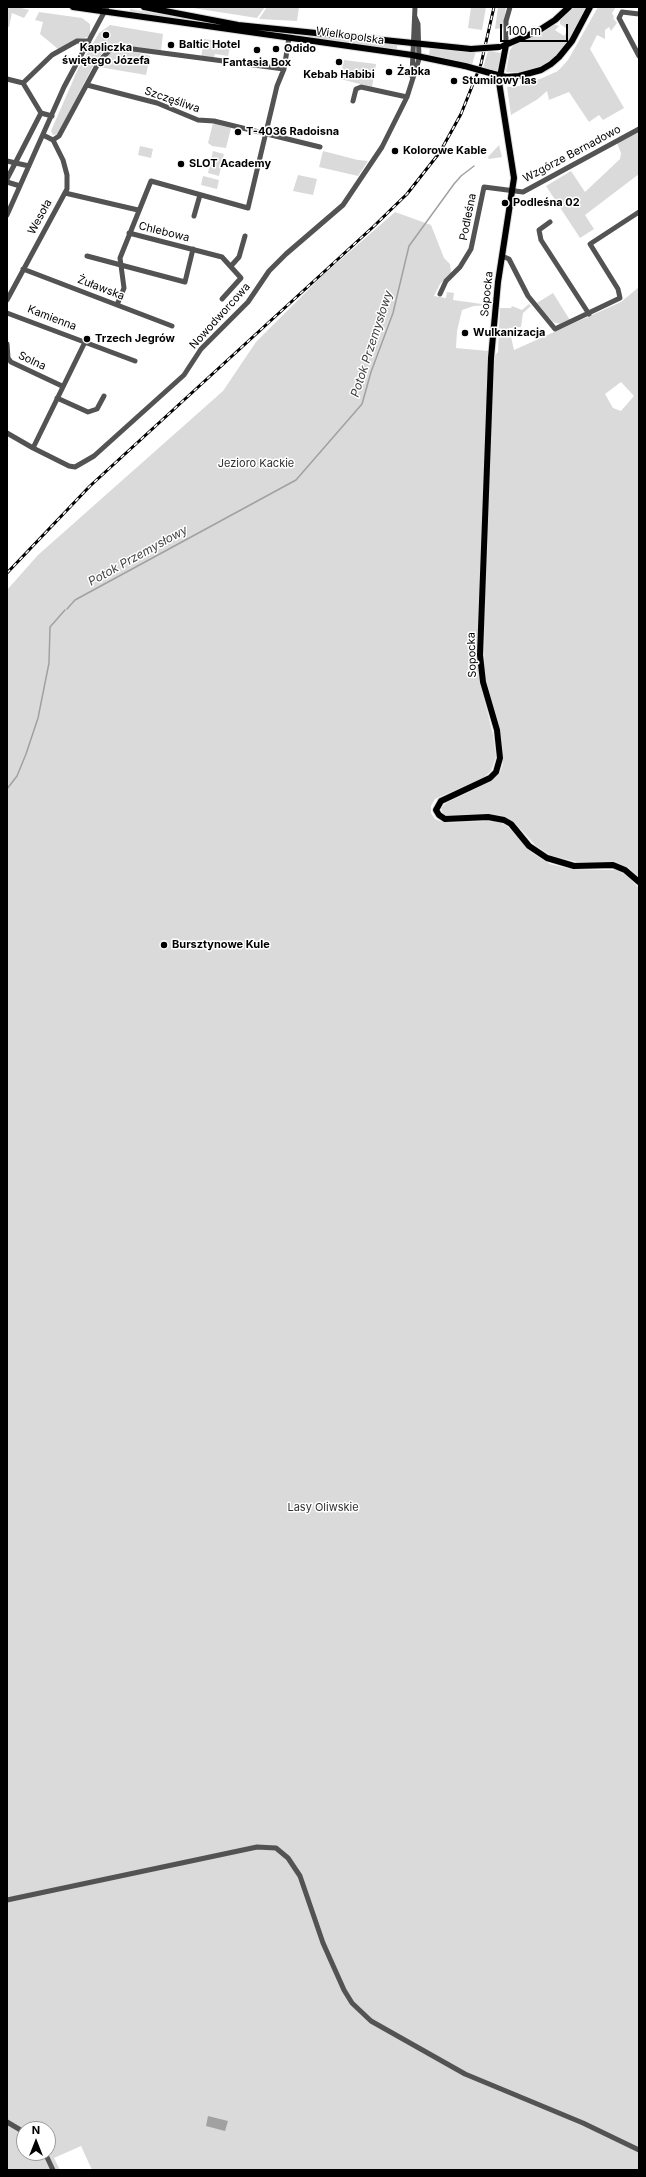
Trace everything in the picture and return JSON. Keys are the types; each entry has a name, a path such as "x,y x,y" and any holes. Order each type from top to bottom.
{"main road":[{"name":"Wielkopolska","path":"73,7 105,9 289,38 419,56 513,77 527,75 551,64 569,46 589,8"},
{"name":"Wielkopolska","path":"144,7 238,25 471,49 506,45 538,31 555,20 569,7"},
{"name":"Sopocka","path":"506,45 500,75 514,169 502,256 491,368 480,655 483,682 497,730 500,758 496,772 490,778 440,801 437,807 437,813 441,818 449,820 488,817 504,820 514,827 529,846 547,858 574,866 613,865 625,870 639,882"}],"street":[{"path":"415,7 415,17 418,24 415,43"},
{"path":"506,45 506,21 510,7"},
{"path":"7,215 72,70 105,9"},
{"path":"639,14 622,12 619,18 639,55"},
{"path":"117,305 124,288 120,264 129,233 151,181 248,208 277,86 284,68 289,38"},
{"path":"23,83 52,54 77,41 89,41"},
{"name":"Nowodworcowa","path":"412,77 412,55 415,43"},
{"name":"Nowodworcowa","path":"7,433 69,466 75,467 94,456 184,375 201,349 248,302 269,271 286,254 346,202 382,147 407,97 419,56 415,43"},
{"path":"43,135 53,140 59,136 100,60 107,51 116,47 284,68"},
{"path":"7,79 23,83 41,113 52,116"},
{"name":"Szczęśliwa","path":"87,85 157,103 198,120 214,121 320,147"},
{"path":"353,101 356,89 361,87 407,97"},
{"path":"7,179 41,113"},
{"name":"Wzgórze Bernadowo","path":"512,191 525,191 639,130"},
{"name":"Wesoła","path":"7,300 65,193 67,175 63,160 53,140"},
{"path":"7,161 29,166"},
{"path":"7,182 20,186"},
{"name":"Podleśna","path":"440,294 446,281 464,262 472,249 484,187 512,191"},
{"path":"65,193 138,210"},
{"path":"194,216 200,195"},
{"path":"502,256 509,259 528,296 555,329 616,301 620,295 590,244 639,212"},
{"path":"550,222 539,229 541,240 589,314"},
{"name":"Chlebowa","path":"129,233 220,256 241,276 241,279 222,299"},
{"path":"231,266 239,257 246,236"},
{"name":"Chlebowa","path":"120,264 185,282 193,249"},
{"path":"87,256 120,264"},
{"name":"Żuławska","path":"23,270 172,326"},
{"name":"Kamienna","path":"7,314 135,361"},
{"path":"33,448 62,386 85,342"},
{"name":"Solna","path":"7,344 8,358 12,362 62,386"},
{"path":"57,398 88,412 97,409 104,396"},
{"path":"7,1900 257,1847 276,1848 288,1858 300,1876 323,1943 344,1990 352,2003 371,2022 465,2074 583,2123 639,2150"},
{"path":"7,2122 16,2127"}],"green space":[{"path":"7,7 18,7 29,10 24,18 12,13 9,27 7,27"},
{"path":"187,7 265,7 257,18"},
{"path":"267,7 299,7 297,21 259,19"},
{"path":"471,7 486,7 482,30 468,28"},
{"path":"498,7 506,7 503,28 495,29"},
{"path":"573,7 585,7 585,10 564,49 546,64 538,68 527,72 506,72 510,50 514,45 544,32 553,24 559,26 555,30 564,36 566,33 566,28 560,24 560,19"},
{"path":"598,7 616,7 612,13 613,18 617,23 611,31 609,27 605,30 605,39 597,35 590,49 624,108 603,120 599,115 589,122 569,92 549,100 547,91 538,99 511,115 507,87 520,86 520,84 540,79 558,71 568,60"},
{"path":"130,9 207,22 397,45 397,49 130,13"},
{"path":"39,12 82,18 90,24 90,34 88,37 74,40 58,49 40,34 43,22 35,20"},
{"path":"110,25 163,34 161,51 120,45 112,45 106,49 96,60 58,134 53,135 51,131 78,69 99,33"},
{"path":"204,39 231,43 228,56 215,54 214,57 201,57"},
{"path":"430,47 468,52 476,51 472,65 429,55"},
{"path":"117,50 135,52 150,56 146,75 99,67 111,51"},
{"path":"488,51 501,53 502,57 496,72 483,68"},
{"path":"344,60 376,64 372,87 340,79"},
{"path":"213,123 231,128 226,148 212,146 208,143"},
{"path":"639,132 639,174 585,215 594,229 580,238 546,186 571,171 585,192 620,159 621,153 617,143"},
{"path":"499,145 502,157 489,159 488,157"},
{"path":"140,146 153,149 151,158 138,155"},
{"path":"213,151 224,154 219,176 208,173"},
{"path":"323,151 368,161 358,176 319,167"},
{"path":"298,175 317,179 313,195 293,191"},
{"path":"203,176 219,180 217,189 201,185"},
{"name":"Lasy Oliwskie","path":"395,212 431,225 444,258 450,264 451,273 440,284 434,296 446,298 447,292 454,293 453,300 489,305 474,306 462,310 457,331 456,348 488,351 477,655 480,682 493,735 496,757 491,771 483,778 435,799 431,806 431,813 435,819 445,823 487,821 499,822 508,827 532,853 550,864 575,870 616,870 627,876 639,888 639,2170 92,2170 81,2146 56,2157 56,2121 16,2121 16,2161 56,2161 60,2170 7,2170 7,590 38,555 223,391 256,342 323,275"},
{"path":"639,287 639,877 629,868 614,861 581,863 552,856 536,846 514,822 504,816 486,814 449,816 443,814 441,808 446,803 492,781 500,773 503,764 502,741 486,681 484,654 493,382 495,355 498,352 500,308 511,308 512,306 522,310 529,304 531,306 523,313 521,327 509,328 514,350 621,302","holes":["621,382 634,396 621,411 613,408 605,394"]},
{"path":"553,293 570,320 560,324 553,322 537,303"}],"shaded area":[{"path":"208,2116 228,2121 225,2131 206,2126"}],"waterway":[{"name":"Potok Przemysłowy","path":"67,609 75,600 296,480 362,404 371,372 393,313 409,246 454,184 461,176 474,166"},
{"name":"Potok Przemysłowy","path":"7,789 17,776 38,718 49,663 50,627 65,610"}],"railway":[{"path":"7,573 90,486 373,227 407,194 440,152 461,114 481,64 494,7"}],"place":[{"name":"Kapliczka świętego Józefa","path":"106,35"},
{"name":"Baltic Hotel","path":"171,45"},
{"name":"Odido","path":"276,49"},
{"name":"Fantasia Box","path":"257,50"},
{"name":"Kebab Habibi","path":"339,62"},
{"name":"Żabka","path":"389,72"},
{"name":"Stumilowy las","path":"454,81"},
{"name":"T-4036 Radoisna","path":"238,132"},
{"name":"Kolorowe Kable","path":"395,151"},
{"name":"SLOT Academy","path":"181,164"},
{"name":"Podleśna 02","path":"505,203"},
{"name":"Wulkanizacja","path":"465,333"},
{"name":"Trzech Jegrów","path":"87,339"},
{"name":"Bursztynowe Kule","path":"164,945"}],"park label":[{"name":"Jezioro Kackie","path":"256,464"}]}
